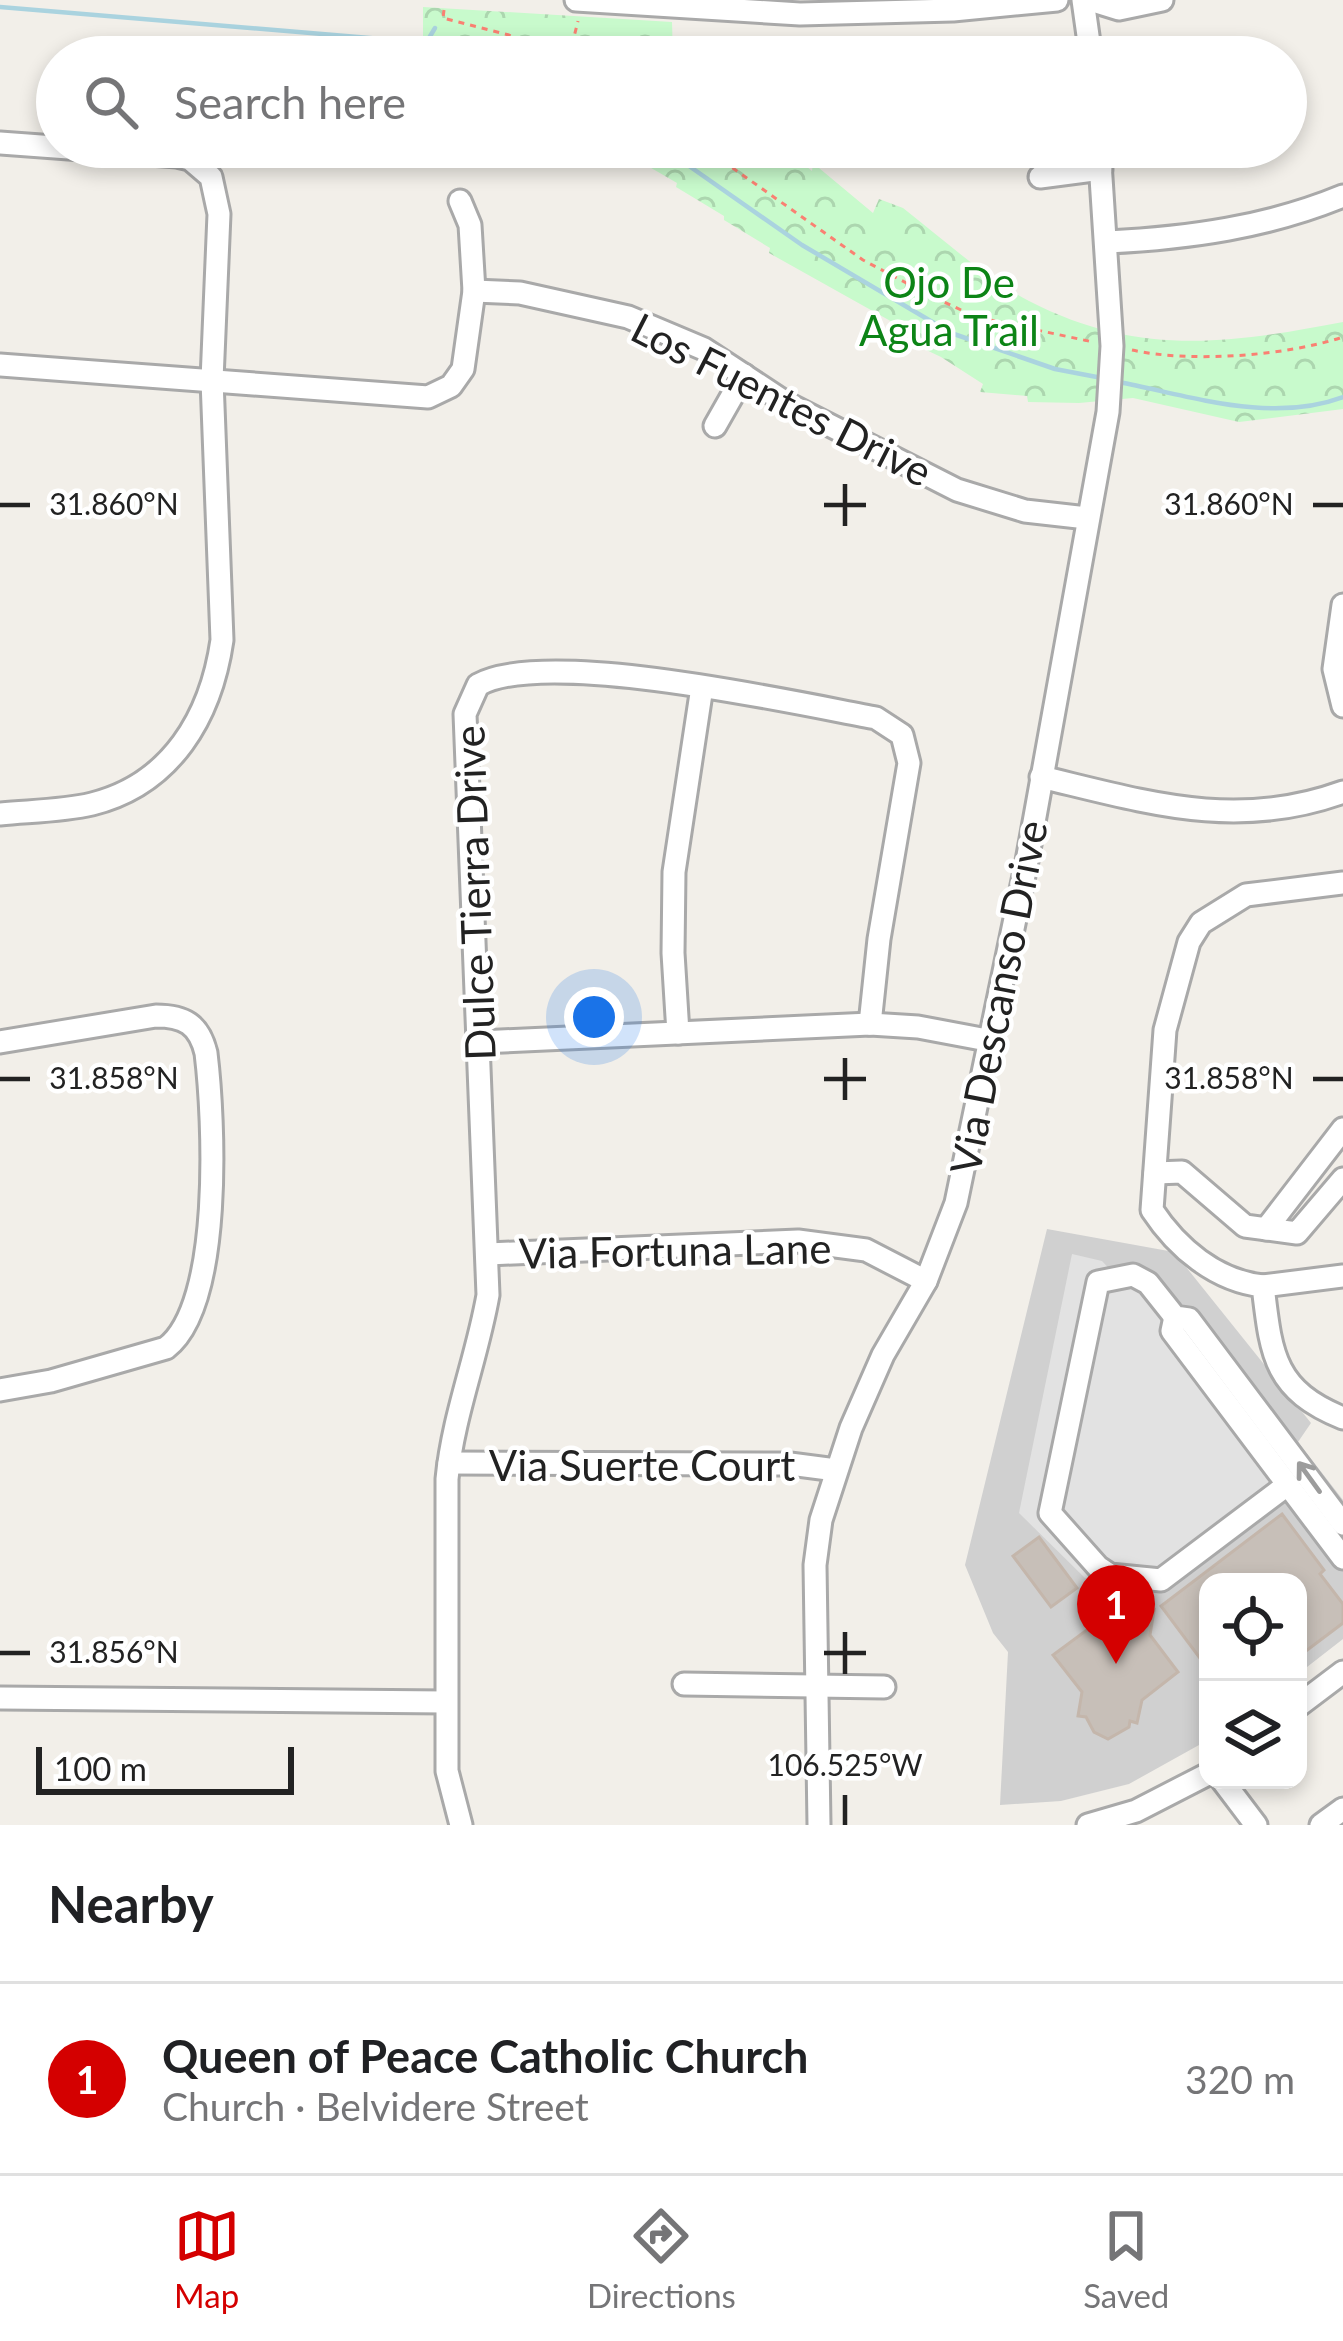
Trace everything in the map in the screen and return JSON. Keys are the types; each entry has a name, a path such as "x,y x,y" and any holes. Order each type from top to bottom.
{"street":[{"path":"577,11 953,10 1058,0"},
{"path":"1089,36 1086,0 1118,9 1162,0"},
{"path":"0,143 36,146"},
{"path":"0,814 58,810 111,797 160,768 198,723 216,677 222,640 212,380 219,214 211,177 202,168"},
{"path":"1040,177 1068,168"},
{"name":"Via Descanso Drive","path":"819,1825 815,1565 821,1520 877,1369 926,1281 956,1203 1041,777 1109,388 1108,242 1101,168"},
{"path":"1108,242 1230,230 1310,210 1343,196"},
{"path":"0,365 428,397 451,386 463,369 474,291 470,225 460,201"},
{"name":"Los Fuentes Drive","path":"474,291 520,292 628,316 704,349 786,403 957,490 1025,511 1088,518"},
{"path":"715,426 744,375"},
{"path":"1343,605 1334,669 1343,706"},
{"name":"Dulce Tierra Drive","path":"461,1825 447,1771 448,1463 488,1295 465,714 472,692 504,674 639,678 875,718 902,735 909,763 879,939 870,1024"},
{"path":"678,1034 674,872 702,687"},
{"path":"1041,777 1208,813 1264,811 1343,792"},
{"path":"1343,883 1246,895 1201,923 1189,942 1165,1030 1152,1210 1182,1248 1238,1283 1262,1286 1334,1277 1343,1255"},
{"path":"0,1042 156,1016 189,1021 206,1053 212,1185 206,1251 194,1305 174,1342 130,1360 0,1390"},
{"path":"480,1042 870,1024 988,1040"},
{"path":"1266,1229 1343,1129"},
{"path":"1155,1173 1182,1172 1245,1226 1297,1233 1343,1179"},
{"name":"Via Fortuna Lane","path":"488,1254 798,1241 866,1250 926,1281"},
{"path":"1287,1485 1161,1580 1110,1575 1098,1567 1050,1513 1098,1282 1133,1275 1148,1283 1175,1317 1172,1330 1220,1378 1265,1438 1343,1524"},
{"path":"1262,1286 1276,1366 1313,1406 1343,1418"},
{"path":"1265,1438 1287,1485 1343,1558"},
{"name":"Via Suerte Court","path":"448,1463 790,1464 836,1470"},
{"path":"1307,1699 1343,1672"},
{"path":"684,1684 884,1687"},
{"path":"0,1698 445,1702"},
{"path":"1088,1825 1136,1810 1199,1778"},
{"path":"1229,1789 1256,1825"},
{"path":"1321,1825 1343,1809"}],"path":[{"path":"445,10 443,18 512,36"},
{"path":"733,168 862,260 927,294 976,316 1111,354 1255,355 1343,338"}],"shaded area":[{"path":"1047,1229 1174,1252 1311,1423 1298,1442 1343,1500 1343,1639 1307,1667 1307,1573 1199,1573 1199,1745 1129,1784 1061,1801 1000,1805 1008,1652 993,1633 965,1565"},
{"path":"1072,1254 1102,1261 1116,1276 1155,1286 1293,1492 1167,1589 1085,1578 1019,1513"}],"green space":[{"path":"423,7 672,22 672,36 423,36"},
{"name":"Ojo De Agua Trail","path":"651,168 819,168 873,213 879,199 903,208 1029,301 1108,331 1184,341 1222,340 1343,322 1343,409 1239,422 1133,398 1028,402 1027,396 980,392 983,384 899,337 903,328 769,253 770,248 676,187 677,183"}],"building":[{"path":"1282,1514 1324,1570 1320,1574 1343,1604 1343,1623 1307,1650 1307,1573 1204,1573"},
{"path":"1039,1537 1077,1588 1051,1607 1013,1556"},
{"path":"1199,1577 1199,1657 1161,1606"},
{"path":"1109,1590 1143,1595 1138,1623 1154,1611 1150,1635 1178,1672 1142,1700 1137,1723 1130,1721 1129,1727 1108,1739 1094,1732 1086,1717 1078,1716 1082,1692 1053,1655 1091,1627 1093,1613 1105,1615"}],"waterway":[{"path":"0,7 346,36"},
{"path":"430,36 435,28"},
{"path":"692,168 802,245 951,333 1055,369 1102,378"},
{"path":"1119,382 1259,408 1316,405 1343,397"}],"place":[{"name":"Queen of Peace Catholic Church","path":"1116,1664"}]}
